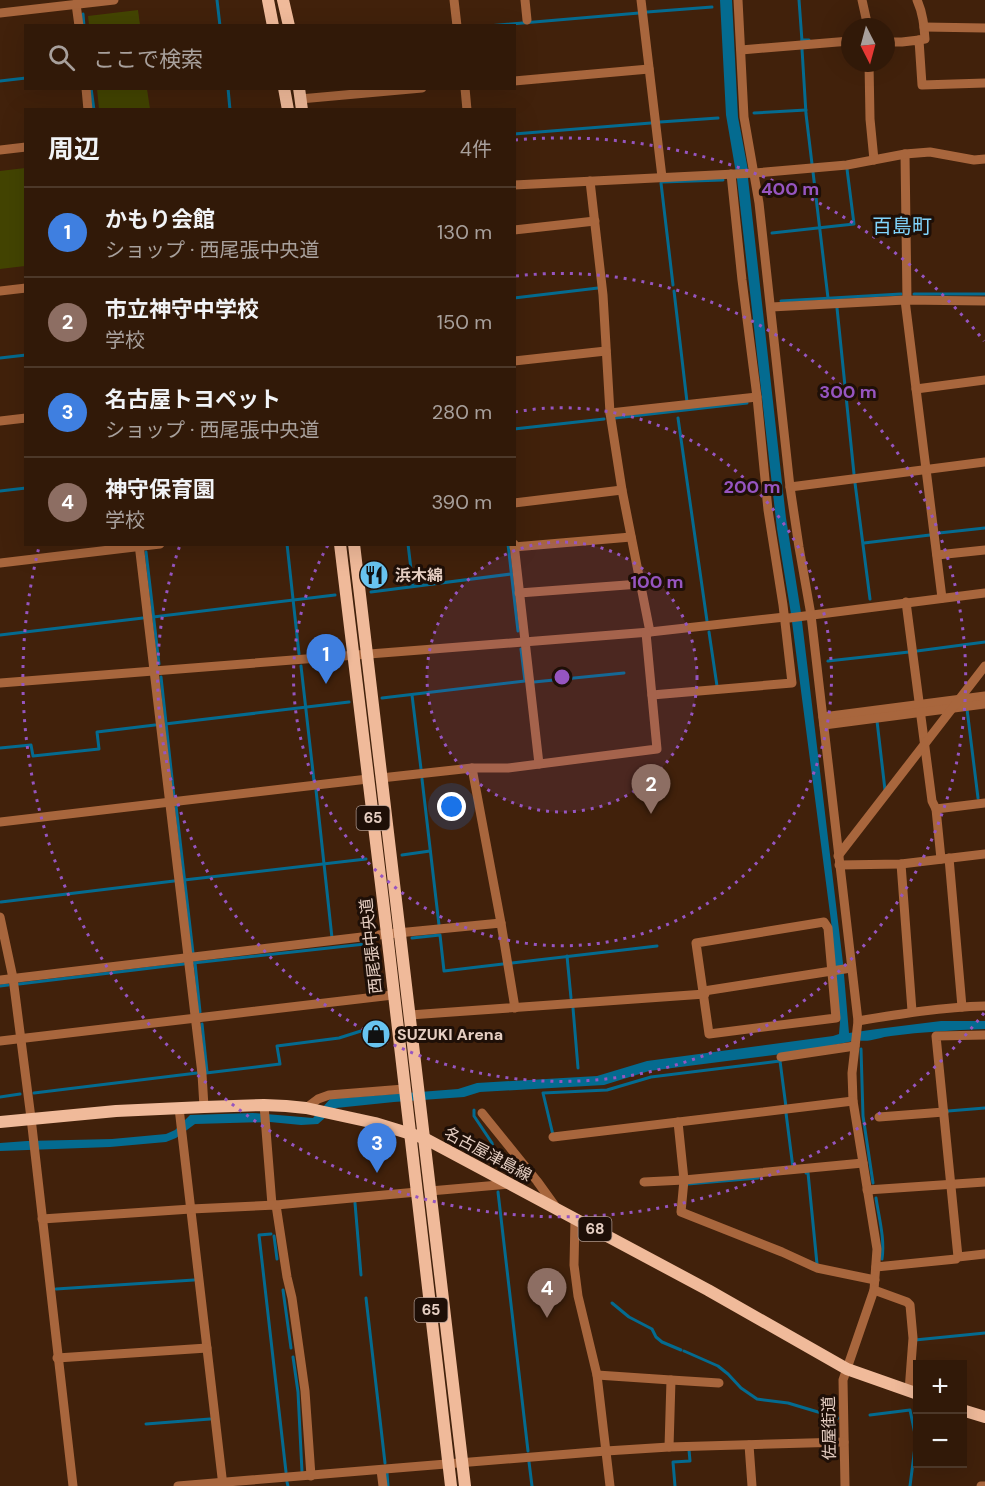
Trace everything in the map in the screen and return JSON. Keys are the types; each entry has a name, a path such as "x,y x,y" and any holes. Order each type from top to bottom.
{"main road":[{"path":"268,0 273,24"},
{"path":"283,0 289,24"},
{"path":"284,90 288,108"},
{"name":"西尾張中央道","path":"340,546 368,779 393,933 410,1015 465,1486"},
{"name":"西尾張中央道","path":"354,546 381,778 393,933 393,995 451,1486"},
{"name":"名古屋津島線","path":"0,1122 116,1111 204,1107 265,1114 311,1109 375,1123 424,1138 708,1290 847,1369 913,1392"},
{"path":"967,1411 985,1417"}],"street":[{"path":"0,13 114,0"},
{"path":"454,0 457,24"},
{"path":"525,0 527,20"},
{"path":"642,0 662,177"},
{"name":"佐屋街道","path":"738,0 744,117 771,307 790,487 824,721 849,968 858,1025 852,1073 853,1101 877,1250 874,1285 843,1380 845,1486"},
{"path":"862,0 866,18"},
{"path":"895,42 925,39 921,9 917,0"},
{"path":"76,4 79,24"},
{"path":"924,27 985,28"},
{"path":"920,40 922,85 985,83"},
{"path":"741,50 841,42"},
{"path":"516,81 649,69"},
{"path":"869,72 874,160"},
{"path":"86,90 88,108"},
{"path":"300,99 400,90"},
{"path":"465,90 467,108"},
{"path":"0,150 24,147"},
{"path":"516,186 752,173 847,165 905,154 930,152 974,160 985,159"},
{"path":"905,154 906,300 942,598"},
{"path":"652,695 792,683 787,618 768,510 742,280 733,174"},
{"path":"381,778 472,768 508,768 657,749 648,632 610,413 603,296 590,181"},
{"path":"516,230 595,221"},
{"path":"0,291 24,288"},
{"path":"771,307 906,300 985,301"},
{"path":"516,361 606,351"},
{"path":"916,389 985,380"},
{"path":"610,413 757,397"},
{"path":"0,422 24,418"},
{"path":"790,487 985,462"},
{"path":"516,503 622,490"},
{"path":"516,546 631,537"},
{"path":"0,563 139,546 204,1107"},
{"path":"514,546 539,764"},
{"path":"937,555 985,549"},
{"path":"519,593 640,584"},
{"path":"0,683 648,632 808,616 985,593"},
{"path":"906,602 933,801 945,859 963,1007"},
{"path":"839,861 985,666"},
{"path":"824,721 920,708 985,696"},
{"path":"920,708 952,709 985,704"},
{"path":"472,768 515,1008"},
{"path":"0,822 368,779"},
{"path":"936,809 985,803"},
{"path":"839,861 902,864 985,854"},
{"path":"902,864 912,1011"},
{"path":"0,917 13,978 21,1039 73,1486"},
{"path":"0,980 501,922"},
{"path":"824,922 828,928 836,1018 709,1034 704,993 696,943 824,922"},
{"path":"410,1015 704,993 849,968"},
{"path":"0,1041 393,995"},
{"path":"858,1025 912,1011 985,1006"},
{"path":"958,1257 936,1036 985,1035"},
{"path":"781,1057 855,1045"},
{"path":"311,1109 318,1099 329,1095 405,1094"},
{"path":"553,1137 853,1101"},
{"path":"179,1108 223,1484"},
{"path":"879,1117 944,1112"},
{"path":"482,1113 556,1208"},
{"path":"265,1114 274,1205 292,1298 305,1391 309,1479"},
{"path":"678,1122 684,1180 681,1212 817,1268 874,1285 907,1302 910,1305 913,1360"},
{"path":"644,1182 863,1163"},
{"path":"867,1190 985,1182"},
{"path":"430,1191 511,1184"},
{"path":"42,1219 274,1205 417,1192"},
{"path":"575,1219 574,1265 578,1296 597,1375 610,1486"},
{"path":"876,1267 985,1254"},
{"path":"57,1358 207,1348"},
{"path":"597,1375 719,1383"},
{"path":"669,1447 671,1380"},
{"path":"178,1486 309,1479 324,1474 606,1451 844,1442"},
{"path":"749,1445 752,1486"},
{"path":"381,1470 383,1486"},
{"path":"324,1474 326,1486"}],"shaded area":[{"path":"138,10 140,24 89,24 88,16"},
{"path":"97,90 147,90 150,108 99,108"},
{"path":"24,168 24,266 0,269 0,171"}],"water":[{"path":"720,0 732,0 738,117 748,170 786,518 801,613 843,963 849,1033 941,1021 985,1021 985,1029 926,1032 858,1040 806,1051 649,1071 604,1085 480,1092 464,1097 336,1108 318,1124 270,1122 195,1124 176,1138 166,1142 110,1147 0,1151 0,1143 112,1139 166,1134 175,1130 190,1115 253,1113 313,1118 330,1099 458,1089 477,1083 597,1076 647,1061 839,1034 832,929 791,614 777,529 737,179 726,115"}],"waterway":[{"path":"217,0 220,24"},
{"path":"799,0 802,41"},
{"path":"647,12 712,7"},
{"path":"511,24 639,13"},
{"path":"83,14 84,24"},
{"path":"802,40 809,40"},
{"path":"802,49 812,164"},
{"path":"0,81 24,78"},
{"path":"91,90 94,108"},
{"path":"228,90 230,108"},
{"path":"754,113 806,110"},
{"path":"660,122 718,118"},
{"path":"516,134 651,123"},
{"path":"772,233 854,224 847,169"},
{"path":"813,172 828,298"},
{"path":"673,285 661,183 723,180"},
{"path":"516,298 598,288"},
{"path":"674,291 687,402"},
{"path":"781,301 901,294"},
{"path":"914,294 985,294"},
{"path":"837,308 854,474"},
{"path":"0,358 24,355"},
{"path":"615,418 747,403"},
{"path":"678,418 707,621"},
{"path":"516,429 604,419"},
{"path":"855,483 870,599"},
{"path":"0,491 24,488"},
{"path":"939,533 985,528"},
{"path":"864,543 930,535"},
{"path":"287,546 299,654"},
{"path":"408,546 413,586"},
{"path":"508,546 518,631"},
{"path":"146,552 159,664"},
{"path":"371,592 511,574"},
{"path":"153,617 335,595"},
{"path":"0,635 143,618"},
{"path":"709,632 717,686"},
{"path":"917,651 985,642"},
{"path":"382,698 525,681 521,649"},
{"path":"828,661 909,652"},
{"path":"301,666 314,781"},
{"path":"534,682 624,673"},
{"path":"161,677 174,797"},
{"path":"412,695 421,769"},
{"path":"165,724 349,702"},
{"path":"967,709 978,798"},
{"path":"877,721 885,790"},
{"path":"0,748 31,745 33,756 99,749 97,732 155,725"},
{"path":"422,779 439,925"},
{"path":"316,790 332,938"},
{"path":"176,806 193,953"},
{"path":"402,855 430,851"},
{"path":"184,880 366,859"},
{"path":"1,902 174,881"},
{"path":"412,938 440,935 444,971 503,964"},
{"path":"193,963 374,943"},
{"path":"512,963 657,946"},
{"path":"567,956 571,998"},
{"path":"195,963 200,1012"},
{"path":"19,984 184,964"},
{"path":"0,986 8,985"},
{"path":"573,1008 578,1068"},
{"path":"202,1024 207,1072"},
{"path":"206,1073 280,1064 277,1046 339,1038 361,1031"},
{"path":"861,1049 863,1116 873,1183"},
{"path":"553,1135 543,1093 607,1090 651,1077 780,1061 786,1107"},
{"path":"34,1093 197,1073"},
{"path":"0,1097 20,1094"},
{"path":"948,1111 985,1108"},
{"path":"474,1110 474,1116 492,1143 496,1164"},
{"path":"786,1113 793,1168"},
{"path":"806,1173 808,1173 817,1264"},
{"path":"688,1184 758,1178"},
{"path":"498,1192 528,1451"},
{"path":"876,1198 882,1236 882,1259"},
{"path":"355,1203 361,1275"},
{"path":"271,1234 259,1235 286,1472"},
{"path":"274,1236 277,1259"},
{"path":"56,1289 194,1280"},
{"path":"283,1290 291,1348"},
{"path":"366,1298 385,1463"},
{"path":"612,1303 629,1317 652,1329 662,1342 681,1350"},
{"path":"915,1340 985,1333"},
{"path":"684,1351 718,1366 741,1388 757,1399 788,1403 838,1418"},
{"path":"293,1357 298,1392 302,1472"},
{"path":"870,1415 910,1410 916,1439 910,1486"},
{"path":"146,1424 210,1419"},
{"path":"675,1486 673,1462 690,1461 689,1450"},
{"path":"529,1462 532,1486"},
{"path":"387,1473 388,1486"},
{"path":"287,1482 288,1486"}],"place":[{"name":"浜木綿","path":"374,575"},
{"name":"かもり会館","path":"326,684"},
{"name":"市立神守中学校","path":"651,814"},
{"name":"SUZUKI Arena","path":"376,1034"},
{"name":"名古屋トヨペット","path":"377,1173"},
{"name":"神守保育園","path":"547,1318"}],"district":[{"name":"百島町","path":"902,226"}]}
